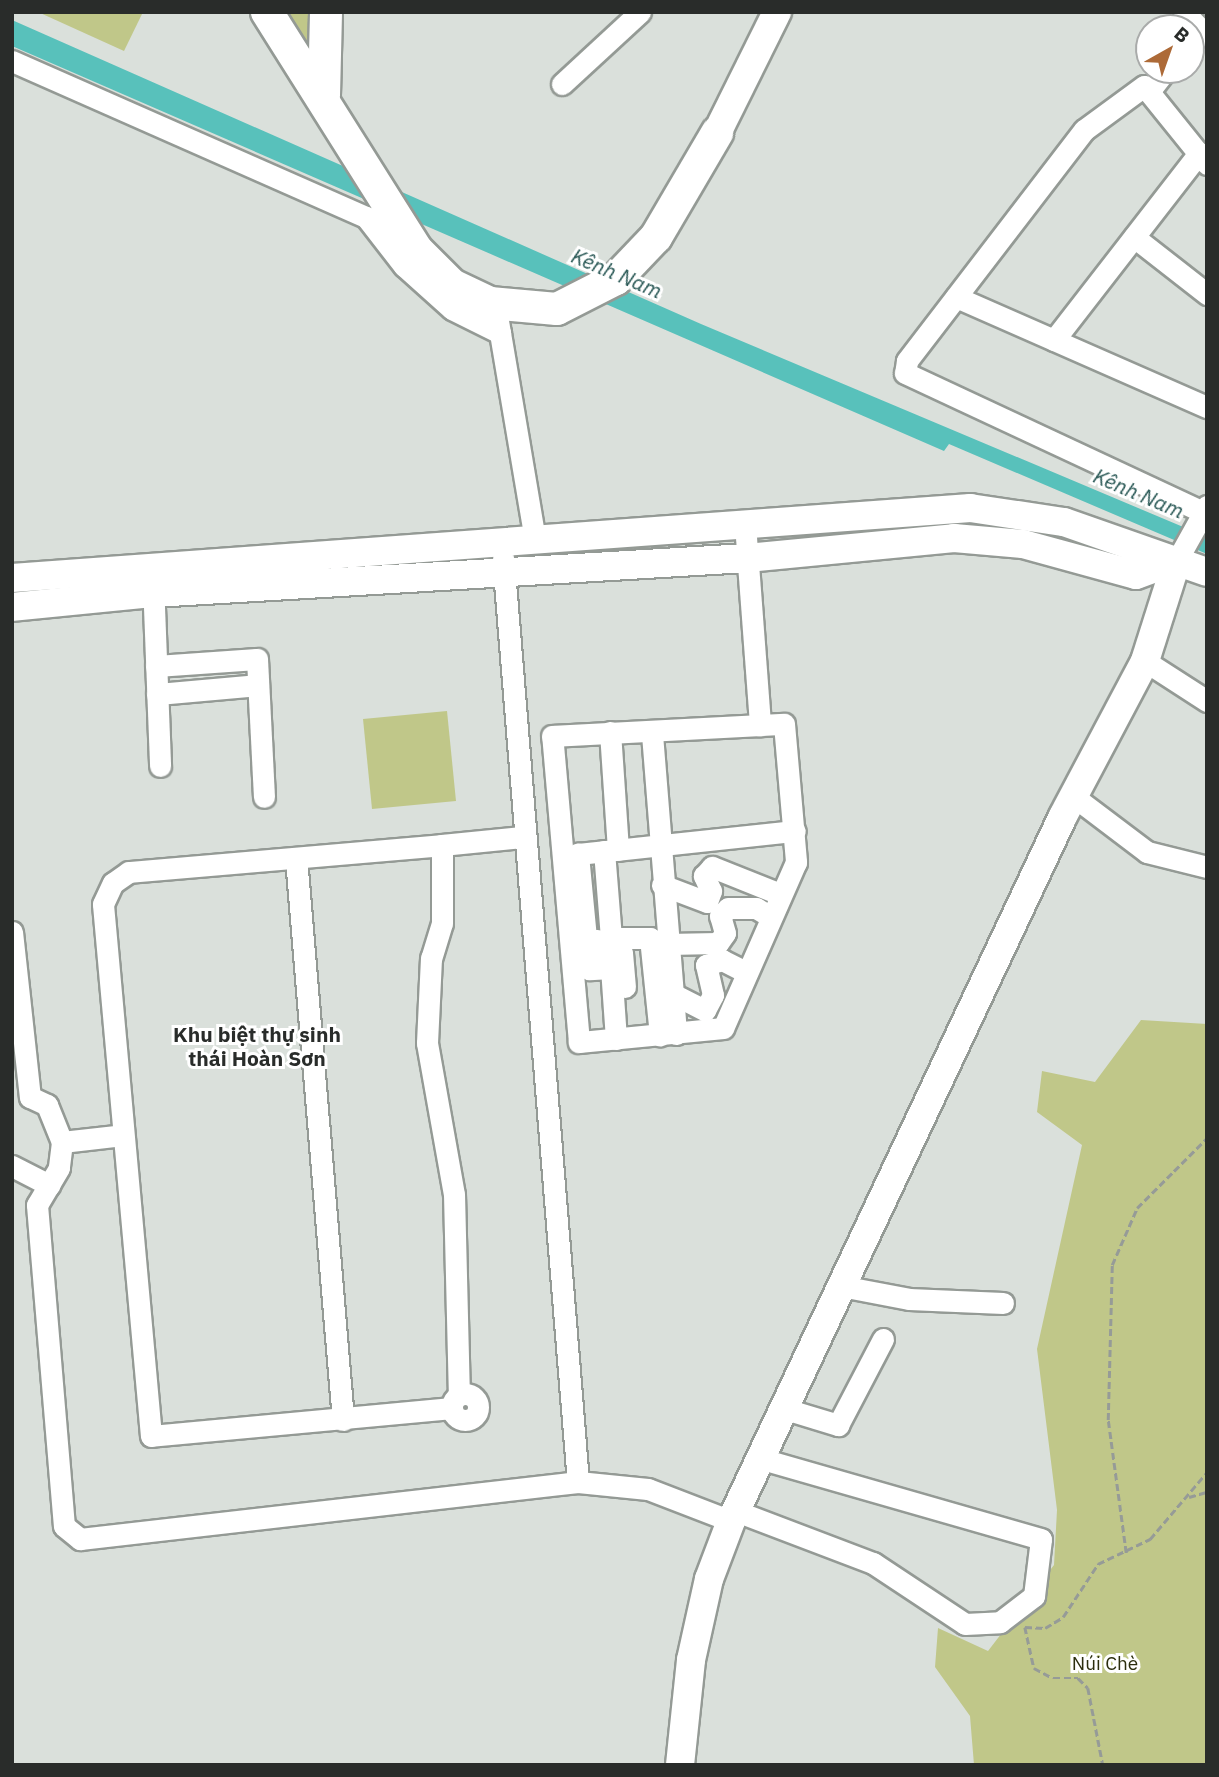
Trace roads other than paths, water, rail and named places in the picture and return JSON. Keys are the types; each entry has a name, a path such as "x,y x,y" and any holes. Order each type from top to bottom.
{"highway":[{"path":"267,12 324,96 378,194 409,239 452,285 498,318 579,301 626,270 665,223 717,133"},
{"path":"324,96 326,12"}],"main road":[{"path":"717,133 777,12"},
{"path":"12,578 153,565 998,509 1064,522 1207,572"},
{"path":"12,607 153,593 747,558 954,538 1023,544 1136,575 1177,560"},
{"path":"680,1765 691,1660 709,1579 733,1516 1073,796 1144,661 1177,560"}],"street":[{"path":"562,84 640,12"},
{"path":"12,61 366,217 404,266 452,309 498,318 535,539"},
{"path":"1151,89 1155,84"},
{"path":"1054,340 1134,237 1203,159 1151,89 1144,86 1084,130 907,361 905,373 912,380 1203,514 1177,560"},
{"path":"1134,237 1207,294"},
{"path":"956,297 1207,407"},
{"path":"746,524 760,726"},
{"path":"501,542 522,837 578,1482"},
{"path":"153,565 160,766"},
{"path":"156,666 257,659 264,797"},
{"path":"1144,661 1207,701"},
{"path":"157,694 257,685"},
{"path":"784,724 796,862 723,1028 579,1042 552,736 610,732 652,734 784,724"},
{"path":"610,732 604,851 611,938 650,938 668,1035"},
{"path":"652,734 656,846 673,994 668,1035"},
{"path":"1073,796 1147,852 1207,867"},
{"path":"623,1039 611,968 589,969 578,854 795,831"},
{"path":"442,845 442,923 431,958 426,1044 454,1194 455,1401 343,1420 151,1436 103,904 113,883 130,872 522,837"},
{"path":"296,858 343,1420"},
{"path":"662,885 706,902 711,891 704,876 712,867 780,894"},
{"path":"667,944 718,943 725,933 720,916 729,908 756,908 771,917"},
{"path":"12,932 30,1097 47,1105 62,1142 49,1185 37,1205 64,1526 80,1539 578,1482 648,1489 873,1563 965,1624 987,1627 1016,1622 1034,1596 1041,1539 759,1458"},
{"path":"673,994 705,1010 713,995 706,965 722,960 747,973"},
{"path":"62,1142 123,1135"},
{"path":"12,1166 49,1185"},
{"path":"841,1286 909,1299 1003,1303"},
{"path":"782,1408 838,1425 883,1339"}],"water":[{"name":"Kênh Nam","path":"12,20 701,324 1207,537 1207,554 949,444 944,451 12,46"}],"district":[{"name":"Khu biệt thự sinh thái Hoàn Sơn","path":"257,1046"}],"park label":[{"name":"Núi Chè","path":"1105,1664"}]}
